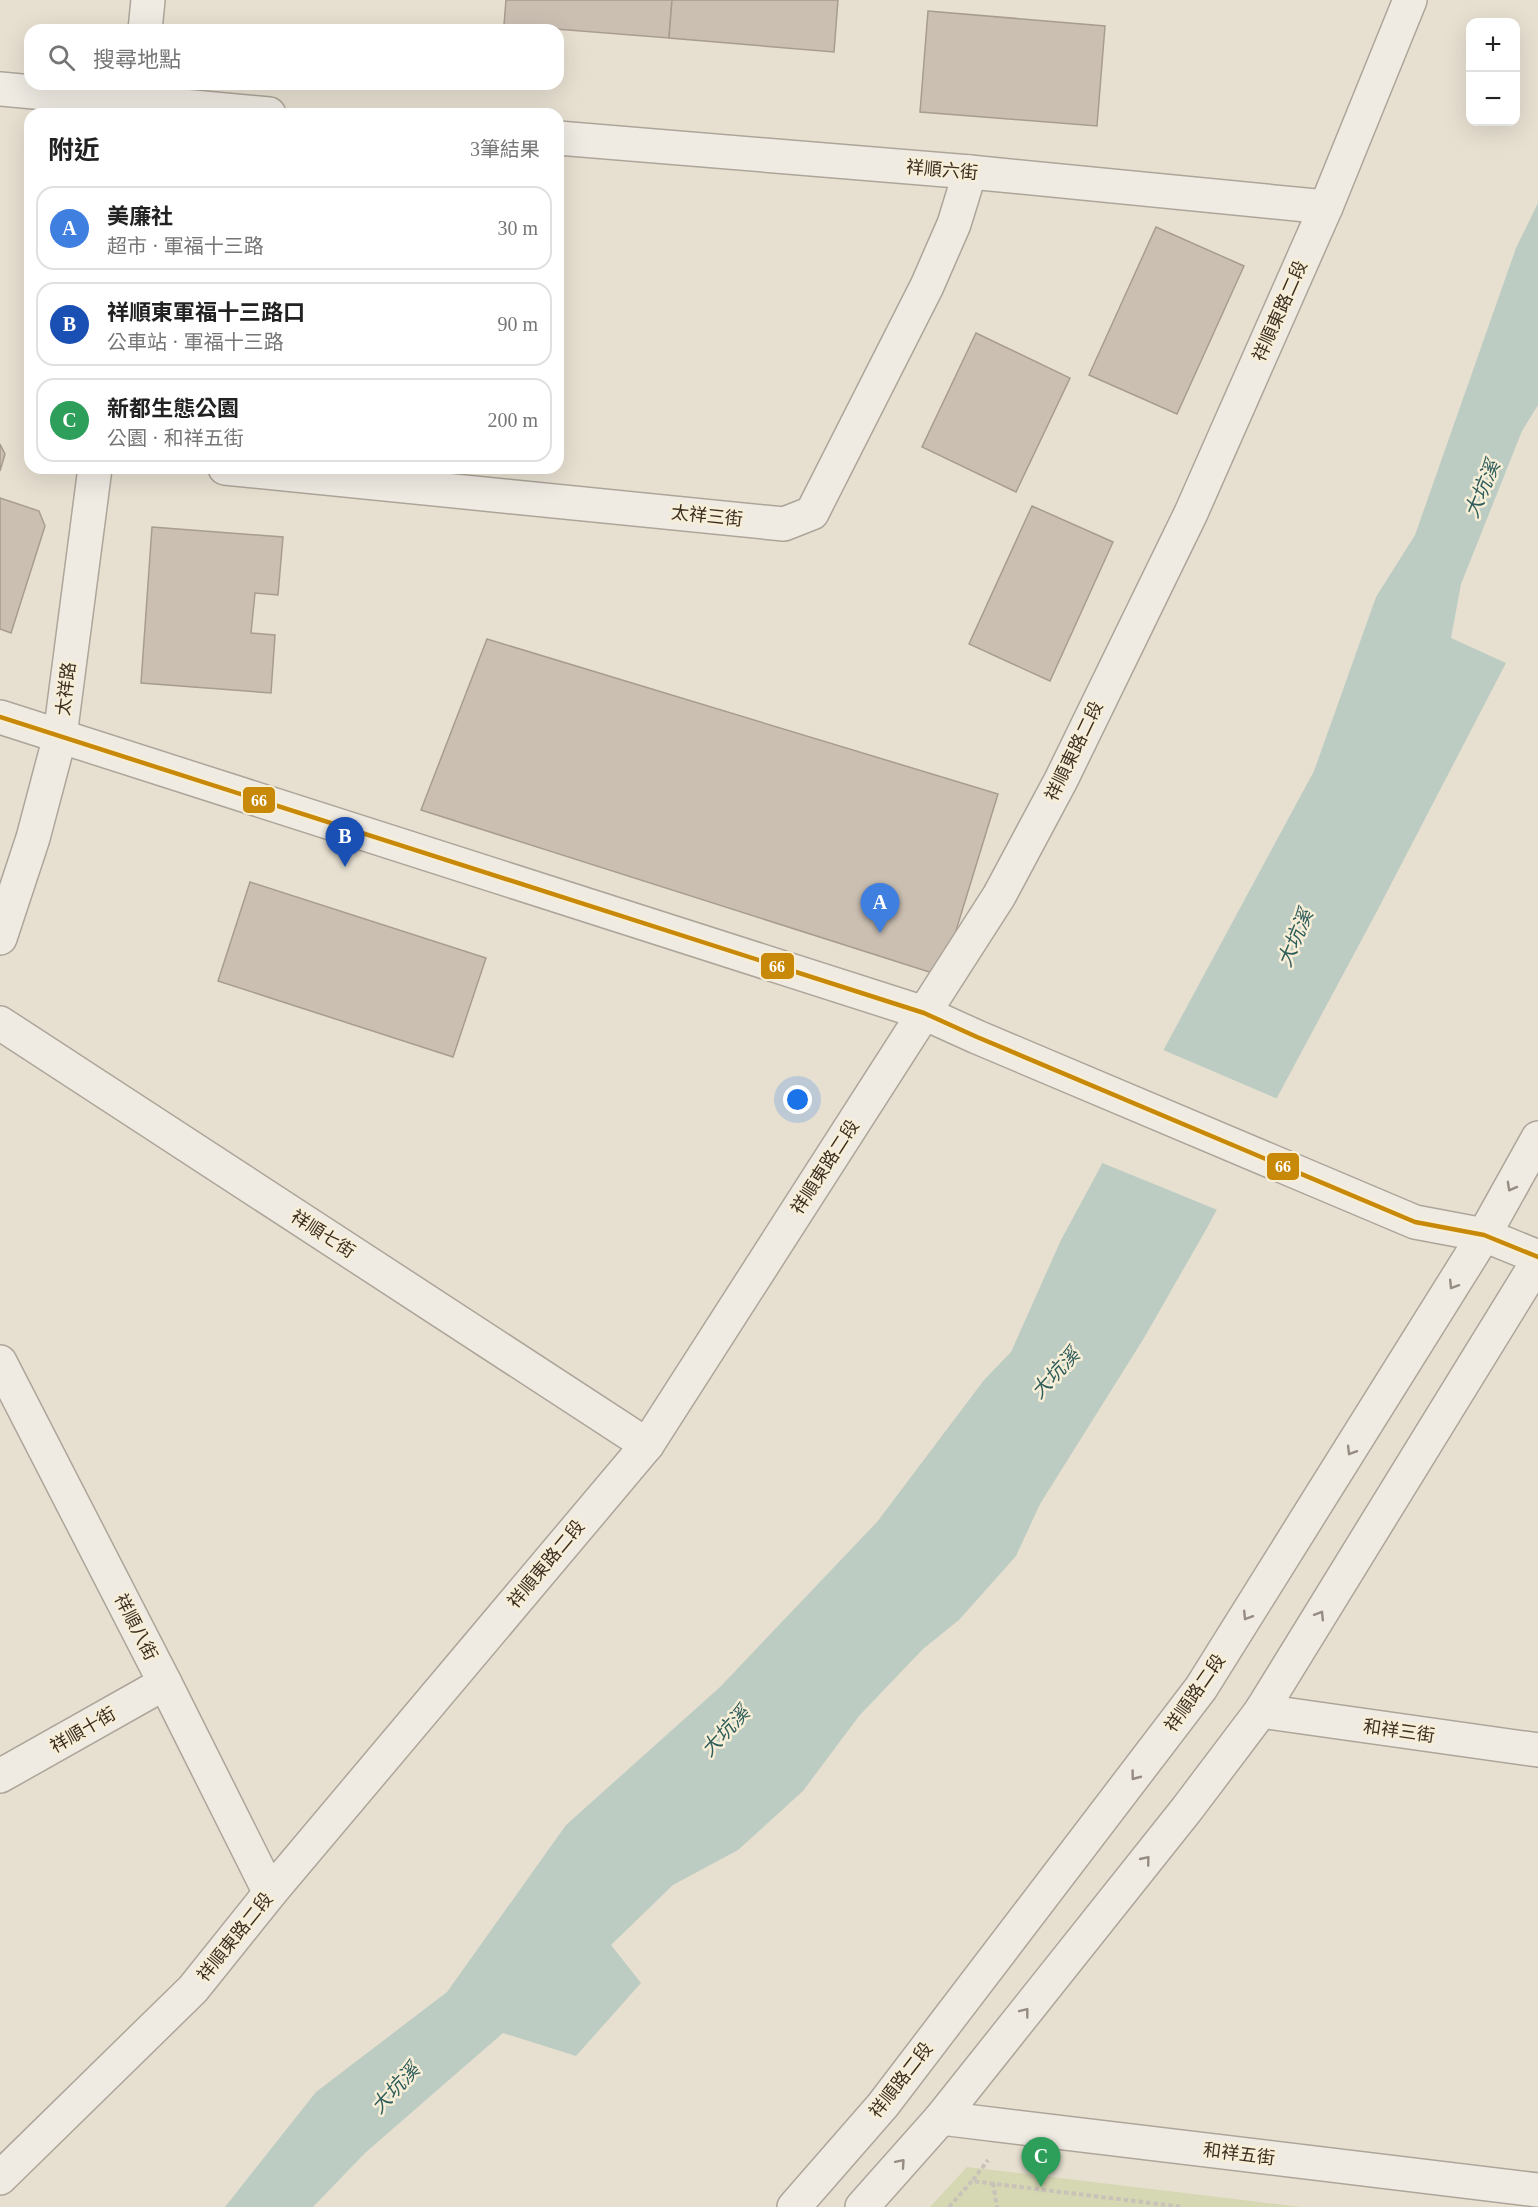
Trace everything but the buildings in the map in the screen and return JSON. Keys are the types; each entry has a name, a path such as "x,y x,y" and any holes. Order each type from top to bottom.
{"street":[{"path":"146,24 148,0"},
{"name":"祥順東路二段","path":"0,2178 193,1989 270,1893 647,1445 999,896 1061,780 1191,513 1326,207 1410,0"},
{"path":"0,89 212,108"},
{"name":"祥順六街","path":"564,138 970,172 1326,207"},
{"name":"太祥三街","path":"285,474 784,524 812,513 927,286 954,224 970,172"},
{"name":"太祥路","path":"0,938 33,838 60,736 94,474"},
{"path":"0,717 924,1013 1424,1225 1484,1235 1538,1257"},
{"name":"祥順七街","path":"0,1023 647,1445"},
{"name":"祥順路二段","path":"794,2207 883,2105 1202,1688 1484,1235 1538,1138"},
{"path":"862,2207 941,2118 1187,1809 1261,1711 1538,1261"},
{"name":"祥順八街","path":"0,1362 270,1893"},
{"name":"祥順十街","path":"0,1776 165,1683"},
{"name":"和祥三街","path":"1261,1711 1538,1750"},
{"name":"和祥五街","path":"941,2118 1538,2190"}],"path":[{"path":"949,2207 990,2158"},
{"path":"972,2181 1183,2207"},
{"path":"993,2183 997,2207"}],"green space":[{"path":"967,2167 1301,2207 930,2207"}],"water":[{"name":"大坑溪","path":"1538,203 1538,405 1522,431 1461,584 1451,638 1506,663 1375,915 1207,1228 1144,1338 1040,1504 1016,1556 959,1620 923,1649 859,1716 803,1791 738,1850 673,1885 611,1945 641,1983 576,2056 503,2033 365,2153 313,2207 225,2207 316,2092 447,1992 566,1825 720,1687 877,1522 984,1380 1011,1352 1061,1240 1314,771 1376,597 1415,535 1516,248"}],"pier":[{"path":"1161,1049 1280,1100 1220,1211 1100,1162"}],"transit line":[{"name":"66","path":"0,717 924,1013 1415,1222 1484,1235 1538,1257"}],"place":[{"name":"祥順東軍福十三路口","path":"345,867"},
{"name":"美廉社","path":"880,933"},
{"name":"新都生態公園","path":"1041,2187"}]}
